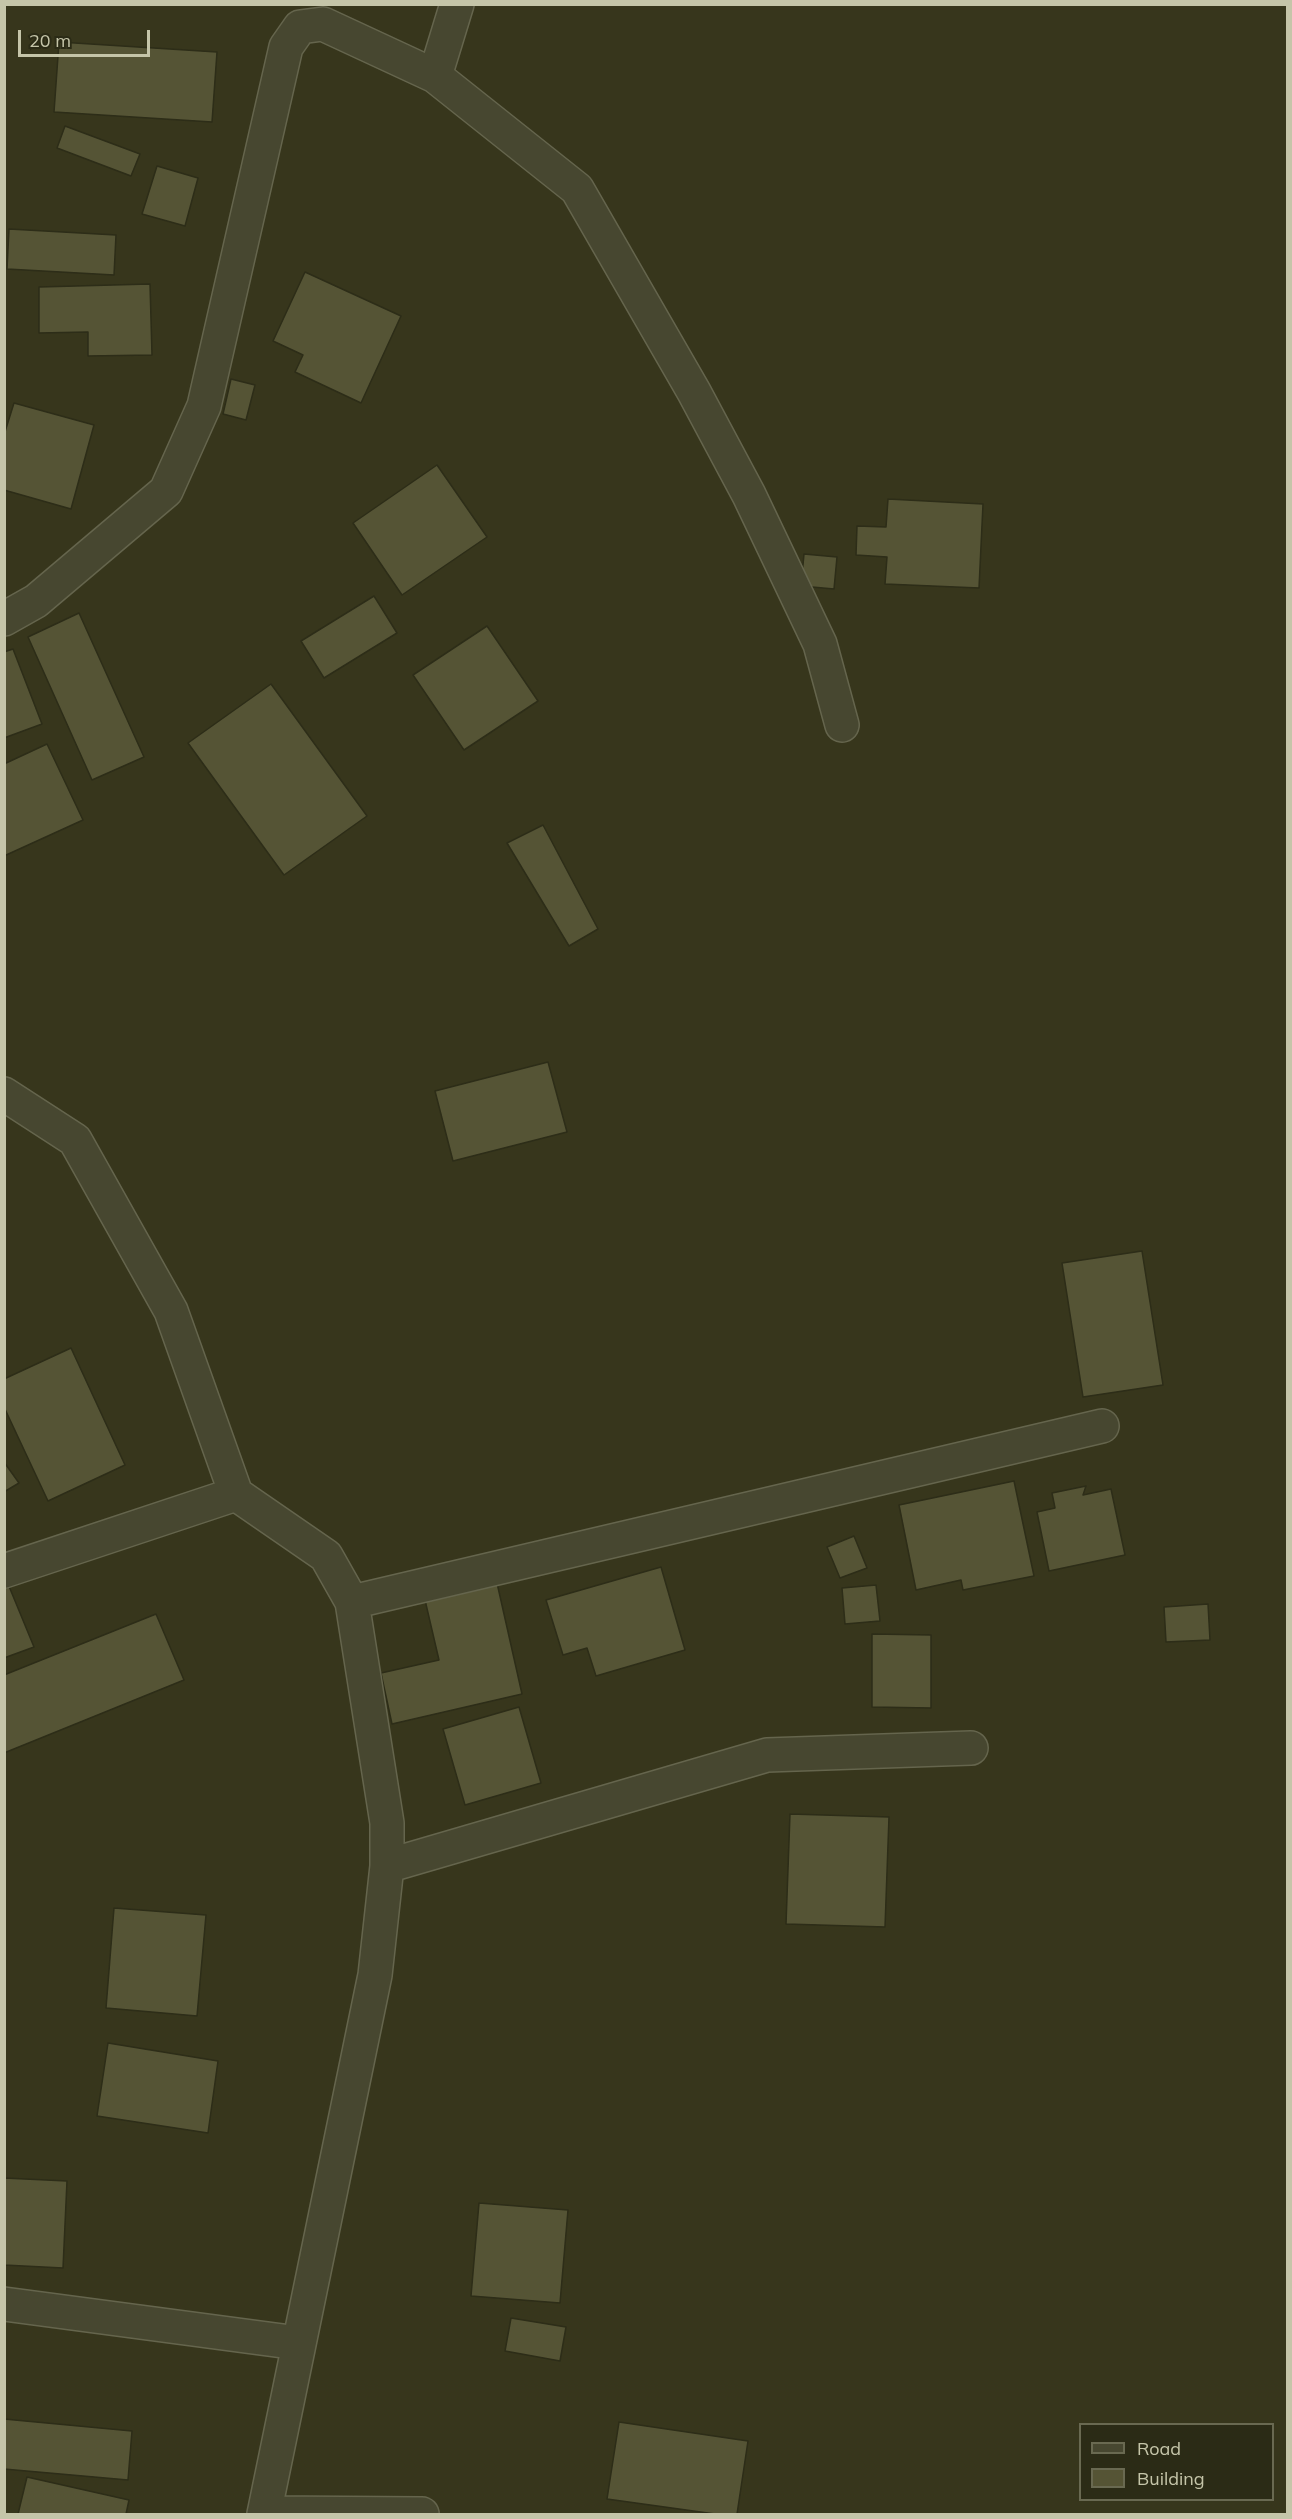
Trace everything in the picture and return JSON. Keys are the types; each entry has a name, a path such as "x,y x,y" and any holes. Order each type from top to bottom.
{"street":[{"path":"435,76 457,4"},
{"path":"4,619 36,601 166,491 204,406 286,47 300,27 323,24 435,76 578,189 694,392 749,495 820,644 842,725"},
{"path":"4,1094 75,1140 171,1311 236,1494 326,1556 352,1602 387,1823 387,1866 375,1975 264,2514 423,2514"},
{"path":"352,1602 1102,1426"},
{"path":"4,1571 236,1494"},
{"path":"387,1866 766,1755 971,1748"},
{"path":"4,2304 298,2343"}],"building":[{"path":"59,42 217,52 212,122 54,112"},
{"path":"65,126 140,154 131,176 57,148"},
{"path":"157,166 198,178 185,226 142,214"},
{"path":"9,229 116,235 114,275 7,269"},
{"path":"305,272 401,316 361,403 295,372 303,355 273,341"},
{"path":"150,284 152,355 88,356 88,332 39,333 39,287"},
{"path":"231,379 255,385 246,420 223,414"},
{"path":"14,403 94,425 71,509 4,490 4,435"},
{"path":"437,465 487,537 402,595 353,523"},
{"path":"888,499 983,504 979,588 885,584 887,557 856,555 857,526 886,527"},
{"path":"804,554 837,557 834,589 801,586"},
{"path":"374,596 397,633 324,678 301,641"},
{"path":"79,613 144,757 92,780 28,637"},
{"path":"487,626 538,701 464,750 413,675"},
{"path":"13,649 42,724 4,738 4,652"},
{"path":"271,684 367,816 284,875 188,743"},
{"path":"47,744 83,820 4,856 4,764"},
{"path":"543,825 598,929 569,946 507,843"},
{"path":"548,1062 567,1132 453,1161 435,1091"},
{"path":"1142,1251 1163,1385 1083,1397 1062,1263"},
{"path":"71,1348 125,1465 48,1501 4,1407 4,1379"},
{"path":"4,1462 19,1483 4,1492"},
{"path":"1014,1481 1034,1576 963,1590 961,1580 916,1590 899,1505"},
{"path":"1086,1486 1083,1495 1111,1489 1125,1555 1049,1571 1037,1512 1055,1508 1052,1493"},
{"path":"854,1536 867,1568 840,1578 827,1547"},
{"path":"661,1567 685,1650 596,1676 587,1648 563,1655 546,1600"},
{"path":"6,1579 34,1647 4,1658 4,1580"},
{"path":"497,1583 522,1694 392,1724 381,1673 439,1660 425,1600"},
{"path":"876,1585 880,1621 845,1624 842,1588"},
{"path":"1208,1604 1210,1640 1166,1642 1164,1607"},
{"path":"156,1614 184,1680 4,1753 4,1675"},
{"path":"872,1634 931,1635 931,1708 872,1707"},
{"path":"519,1707 541,1783 465,1805 443,1729"},
{"path":"790,1814 889,1817 885,1927 786,1924"},
{"path":"114,1908 206,1915 197,2016 106,2008"},
{"path":"108,2043 218,2061 208,2133 97,2116"},
{"path":"4,2178 67,2181 63,2268 4,2265"},
{"path":"479,2203 568,2210 560,2303 471,2296"},
{"path":"511,2318 566,2327 560,2361 505,2351"},
{"path":"4,2419 132,2431 128,2480 4,2469"},
{"path":"619,2422 748,2441 737,2514 715,2514 607,2499"},
{"path":"27,2477 129,2500 126,2514 18,2514"}]}
